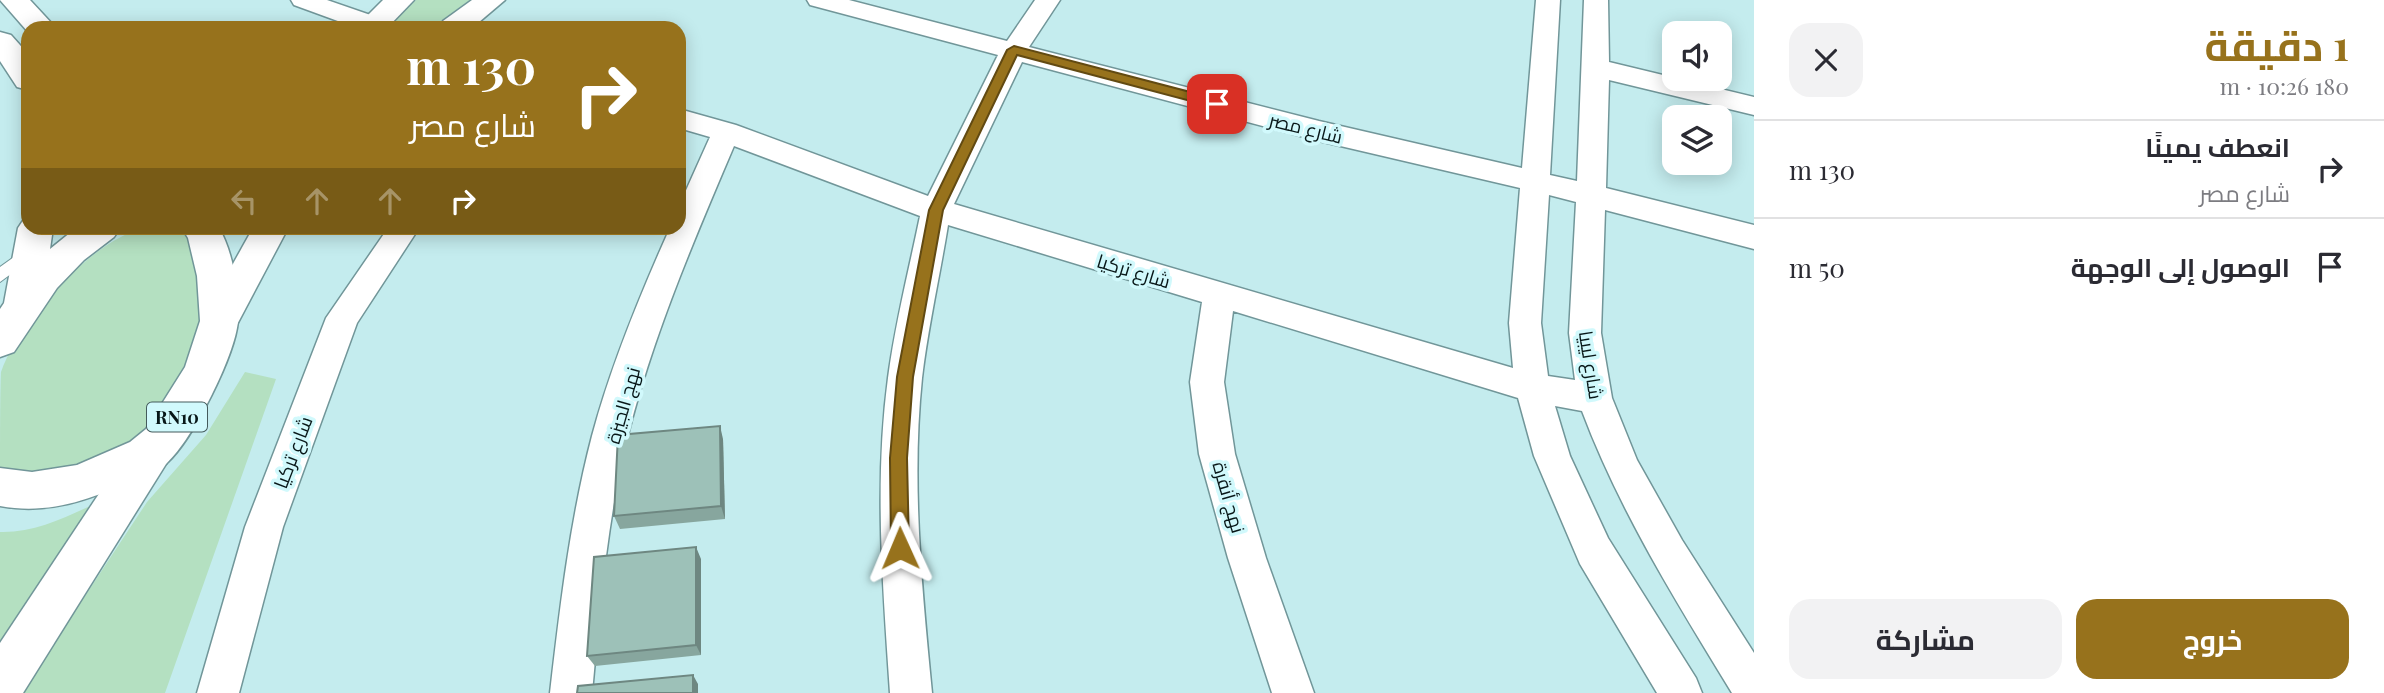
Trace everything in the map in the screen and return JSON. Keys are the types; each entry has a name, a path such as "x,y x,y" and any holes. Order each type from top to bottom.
{"main road":[{"path":"13,0 34,21"},
{"path":"377,21 400,0"},
{"path":"462,21 491,0"},
{"path":"0,42 21,65"},
{"path":"0,341 21,307 68,253 92,235"},
{"name":"RN10","path":"0,686 151,451 187,403 205,366 219,323 216,276 205,235"},
{"path":"219,323 266,235"},
{"path":"21,307 34,238"},
{"name":"RN10","path":"0,487 28,492 71,487 151,451"}],"street":[{"path":"303,0 356,21"},
{"name":"شارع مصر","path":"819,0 1319,131 1534,181 1754,237"},
{"path":"911,693 901,571 899,458 905,377 936,210 1014,50 1048,0"},
{"path":"1548,0 1525,323 1532,388 1552,456 1594,551 1681,693"},
{"name":"شارع ليبيا","path":"1596,0 1596,68 1585,333 1595,398 1621,466 1668,553 1754,690"},
{"path":"1596,68 1754,106"},
{"name":"شارع تركيا","path":"686,120 726,132 936,210 1532,388 1595,398"},
{"name":"نهج الجيزة","path":"686,226 726,132"},
{"name":"شارع تركيا","path":"218,693 264,527 342,318 399,235"},
{"name":"نهج الجيزة","path":"571,693 586,548 620,401 657,295 682,235"},
{"name":"نهج أنقرة","path":"1219,295 1208,382 1217,454 1247,558 1293,693"}],"lane":[{"path":"0,276 34,238"}],"green space":[{"path":"416,0 470,0 441,21 394,21"},
{"path":"124,235 189,236 200,271 203,311 199,342 156,426 83,473 0,474 1,372 10,352 40,307 82,264"},
{"path":"245,372 276,379 165,693 21,693 147,502 206,435"},
{"path":"101,501 0,647 0,532 39,527"}],"building":[{"path":"720,426 721,506 614,516 618,435"},
{"path":"696,547 696,645 587,656 594,557"},
{"path":"693,675 693,693 577,693 578,686"}],"route":[{"path":"900,548 899,458 905,377 936,210 1014,50 1217,104"}]}
